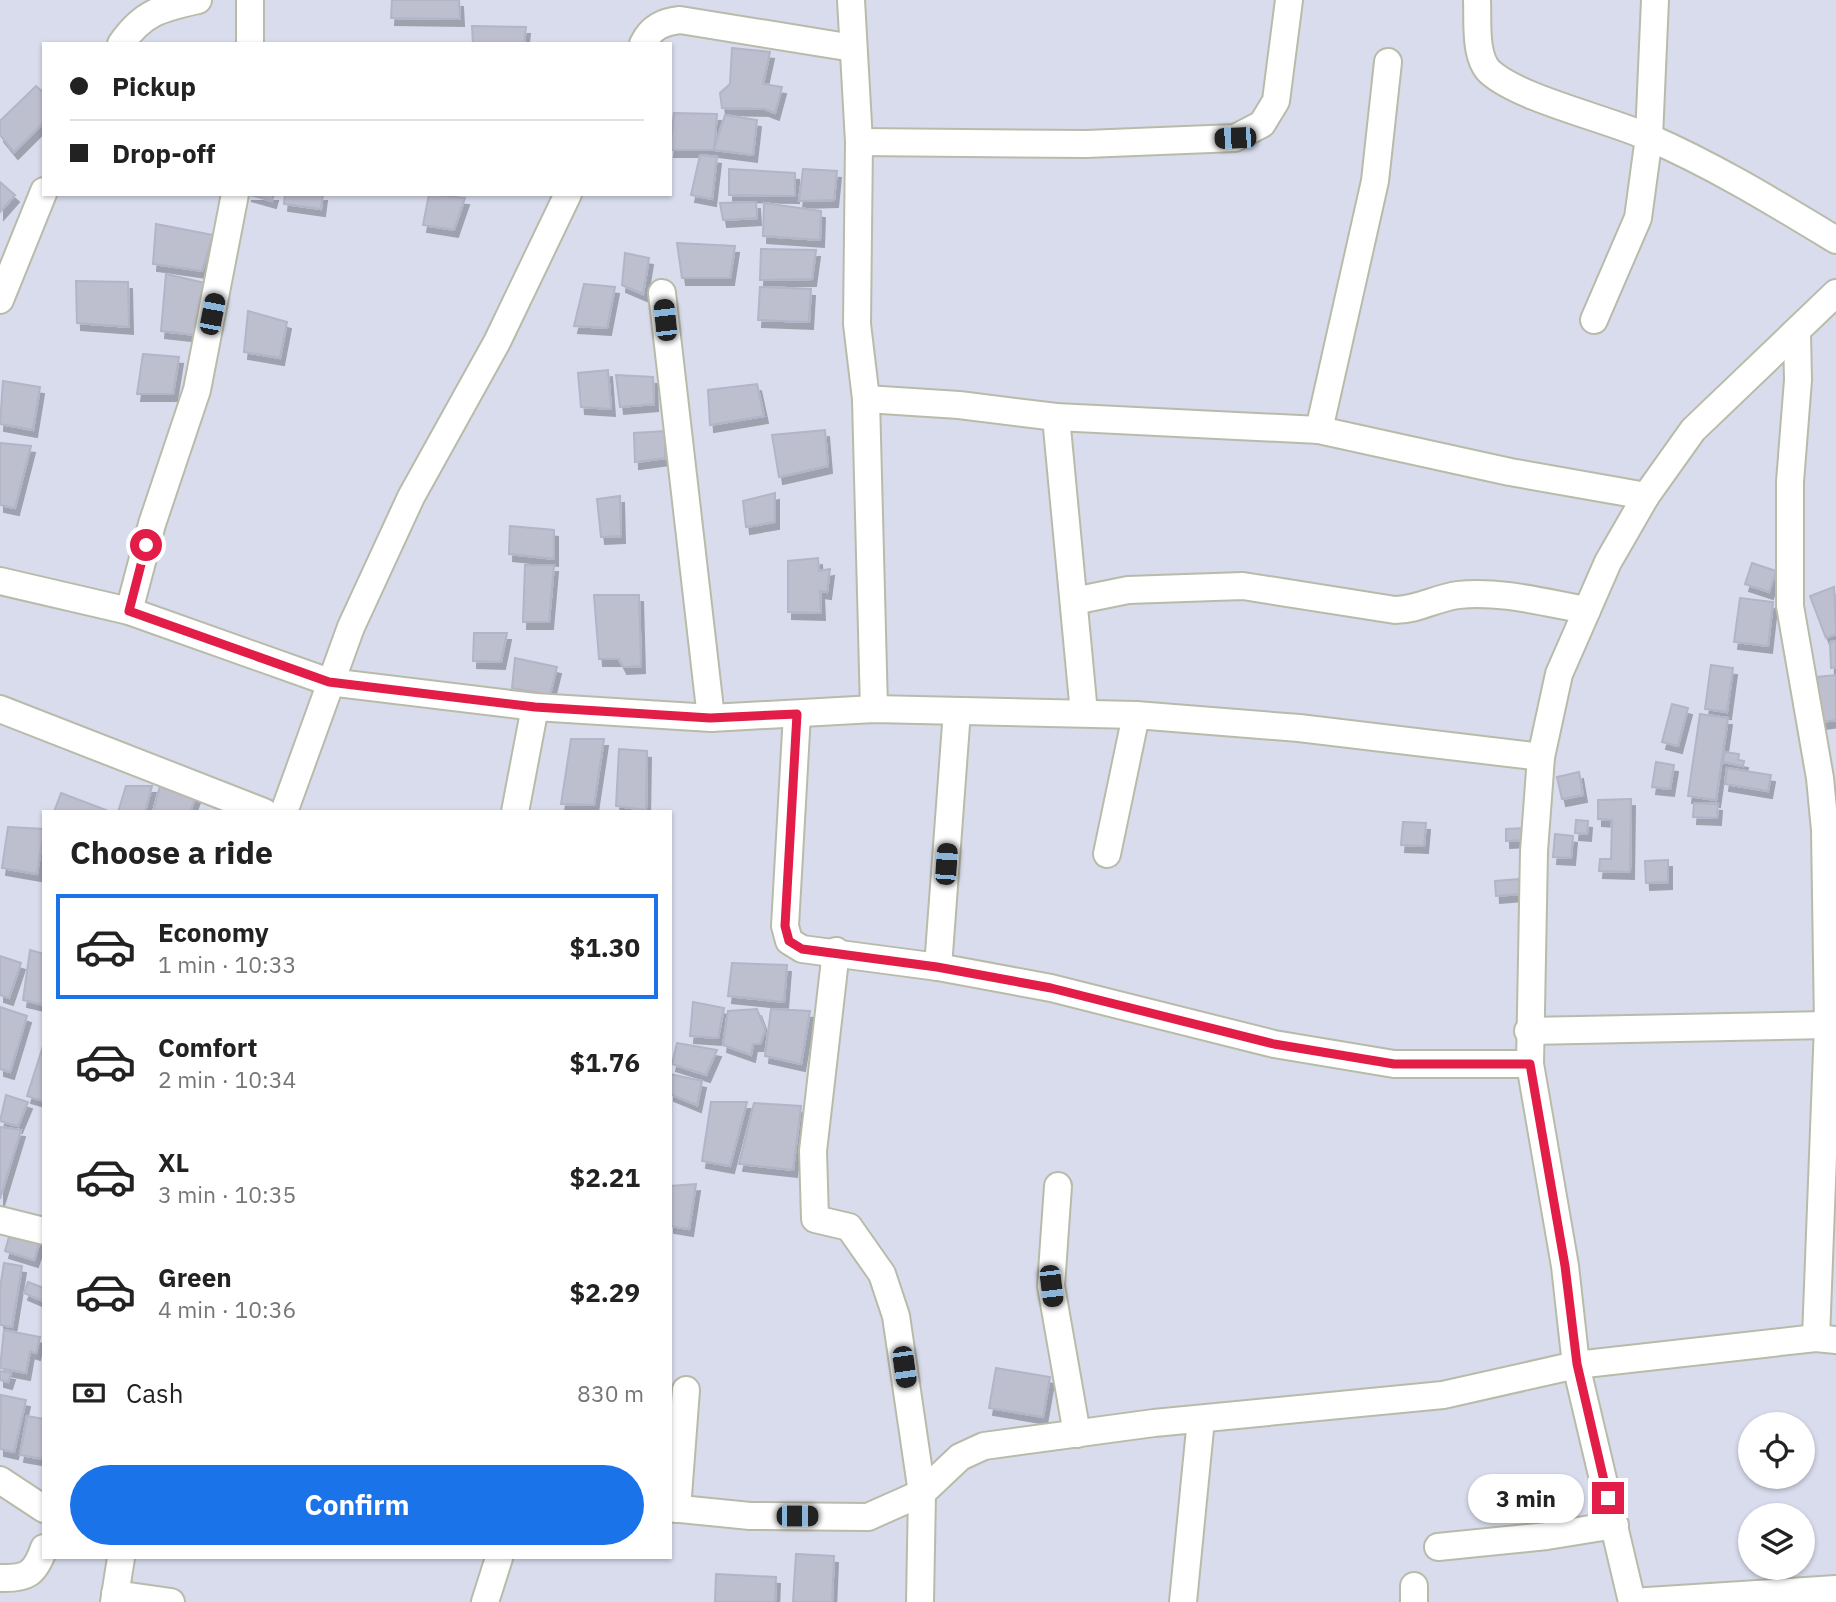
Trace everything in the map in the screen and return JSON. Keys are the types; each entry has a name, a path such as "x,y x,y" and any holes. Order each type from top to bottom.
{"street":[{"path":"122,42 156,9 198,0"},
{"path":"250,0 250,42"},
{"path":"851,0 859,142 857,324 866,399 874,709"},
{"path":"859,142 1086,144 1235,138 1262,124 1276,101 1289,0"},
{"path":"1477,0 1479,46 1488,70 1508,85 1649,137 1765,198 1836,240"},
{"path":"1594,320 1638,218 1649,137 1655,0"},
{"path":"644,42 648,34 664,22 680,20 853,48"},
{"path":"1319,430 1375,181 1388,62"},
{"path":"0,300 42,196"},
{"path":"129,611 152,524 197,390 235,196"},
{"path":"285,810 351,627 411,497 497,342 567,196"},
{"path":"662,293 710,718"},
{"path":"1836,293 1797,334 1693,430 1646,496 1608,562 1559,674 1541,757 1528,1031 1530,1064 1565,1266 1577,1364 1632,1602 1836,1589"},
{"path":"686,1390 673,1509 750,1516 868,1517 922,1493 960,1457 984,1446 1201,1419 1443,1395 1577,1364 1826,1339 1828,1025 1825,830 1820,778 1790,606 1790,482 1798,380 1797,334"},
{"path":"866,399 1056,416 1319,430 1510,472 1646,496"},
{"path":"1056,416 1084,713"},
{"path":"0,581 129,611 329,682 535,707 710,718 874,709 1136,715 1299,728 1541,757"},
{"path":"1074,601 1128,590 1243,586 1395,610 1414,608 1447,597 1474,594 1587,610"},
{"path":"515,810 535,707"},
{"path":"0,709 259,810"},
{"path":"937,967 957,711"},
{"path":"797,714 785,926 789,941 802,949 836,951 1051,988 1274,1044 1394,1064 1530,1064"},
{"path":"1107,854 1136,715"},
{"path":"836,951 813,1151 816,1219 849,1227 882,1274 896,1316 922,1493 920,1602"},
{"path":"1528,1031 1828,1025"},
{"path":"1058,1186 1051,1286 1077,1434"},
{"path":"0,1220 42,1230"},
{"path":"1183,1602 1201,1419"},
{"path":"0,1480 42,1508"},
{"path":"1438,1547 1546,1536 1615,1525"},
{"path":"0,1578 22,1579 29,1575 37,1568 42,1554"},
{"path":"121,1559 114,1598 171,1602"},
{"path":"485,1602 499,1559"}],"building":[{"path":"392,0 459,0 460,19 391,18"},
{"path":"472,26 526,27 524,42 473,42"},
{"path":"732,48 770,52 763,84 782,87 775,113 765,109 722,108 720,93 730,84"},
{"path":"36,86 42,91 42,124 14,152 0,135 0,121"},
{"path":"674,113 717,114 714,150 672,150"},
{"path":"725,115 757,120 753,155 714,150"},
{"path":"700,155 717,157 712,199 691,195"},
{"path":"729,169 795,173 795,196 729,195"},
{"path":"803,169 837,171 834,200 799,201"},
{"path":"0,182 15,195 0,212"},
{"path":"254,196 273,196 272,201"},
{"path":"285,196 323,196 321,209 284,204"},
{"path":"429,196 465,198 454,230 423,225"},
{"path":"756,202 757,218 723,220 720,203"},
{"path":"764,203 821,211 820,240 763,236"},
{"path":"156,224 213,235 202,271 153,264"},
{"path":"677,243 735,246 730,278 682,278"},
{"path":"761,249 816,250 812,279 760,280"},
{"path":"625,253 649,258 643,294 622,285"},
{"path":"166,274 205,283 195,335 161,331"},
{"path":"76,281 128,282 129,327 77,323"},
{"path":"584,284 615,287 607,328 574,326"},
{"path":"760,287 811,289 809,322 758,320"},
{"path":"248,311 287,322 280,358 244,352"},
{"path":"143,354 179,357 173,394 137,394"},
{"path":"608,370 611,409 581,407 578,373"},
{"path":"616,375 653,377 654,404 620,407"},
{"path":"3,381 40,387 33,430 0,424"},
{"path":"757,384 764,416 710,425 708,390"},
{"path":"825,430 828,466 779,477 772,435"},
{"path":"665,431 665,458 635,462 634,433"},
{"path":"0,443 31,446 15,508 0,505"},
{"path":"775,493 775,522 746,527 743,501"},
{"path":"620,496 621,536 601,537 597,499"},
{"path":"510,526 554,530 554,559 509,554"},
{"path":"818,558 819,571 830,569 827,592 820,591 821,613 788,612 788,561"},
{"path":"1752,563 1776,571 1769,592 1745,584"},
{"path":"525,565 554,565 549,622 523,622"},
{"path":"1834,587 1836,634 1826,638 1810,596"},
{"path":"594,595 639,595 641,666 623,667 619,659 599,659"},
{"path":"1740,598 1773,602 1768,646 1734,642"},
{"path":"474,633 507,633 501,662 473,661"},
{"path":"1836,641 1836,667 1831,668 1830,642"},
{"path":"515,658 557,667 550,695 512,688"},
{"path":"1711,665 1733,668 1727,712 1705,709"},
{"path":"1836,675 1836,720 1821,722 1817,677"},
{"path":"1672,704 1688,708 1678,746 1662,742"},
{"path":"1700,714 1728,718 1716,800 1688,796"},
{"path":"571,739 604,739 594,805 561,804"},
{"path":"619,749 647,751 646,810 616,806"},
{"path":"1725,752 1739,754 1738,760 1744,761 1743,766 1723,762"},
{"path":"1656,762 1674,765 1670,789 1652,787"},
{"path":"1727,768 1771,775 1768,791 1725,784"},
{"path":"1579,772 1583,795 1562,799 1557,777"},
{"path":"126,786 152,786 146,810 119,810"},
{"path":"160,786 196,796 191,810 154,810"},
{"path":"61,793 106,810 55,810"},
{"path":"1631,799 1630,872 1599,871 1600,859 1611,859 1612,820 1598,819 1598,800"},
{"path":"1694,803 1718,804 1717,818 1693,817"},
{"path":"1576,820 1588,821 1587,834 1575,833"},
{"path":"1403,822 1426,823 1424,846 1401,845"},
{"path":"8,827 42,829 37,874 2,868"},
{"path":"1528,828 1528,840 1506,841 1506,829"},
{"path":"1555,834 1573,836 1571,858 1553,857"},
{"path":"1668,860 1668,882 1646,883 1645,861"},
{"path":"1519,879 1520,894 1496,896 1495,881"},
{"path":"30,950 42,953 42,1005 23,1000"},
{"path":"0,956 21,963 9,998 0,995"},
{"path":"732,963 787,965 784,1002 728,996"},
{"path":"693,1002 724,1008 718,1038 690,1036"},
{"path":"0,1007 27,1016 10,1072 0,1069"},
{"path":"757,1009 765,1030 760,1044 753,1044 751,1055 723,1045 728,1011"},
{"path":"771,1009 810,1011 801,1064 765,1056"},
{"path":"677,1043 717,1050 706,1075 672,1064"},
{"path":"42,1049 42,1100 27,1096"},
{"path":"672,1074 702,1081 697,1105 672,1095"},
{"path":"6,1095 28,1102 18,1126 0,1121"},
{"path":"711,1102 747,1102 730,1166 702,1161"},
{"path":"754,1103 801,1106 793,1170 739,1164"},
{"path":"0,1127 21,1130 0,1199"},
{"path":"696,1184 689,1229 672,1226 672,1186"},
{"path":"11,1230 41,1239 34,1260 5,1251"},
{"path":"4,1263 22,1266 12,1327 0,1325 0,1288"},
{"path":"28,1282 42,1287 42,1301 24,1293"},
{"path":"4,1330 40,1337 36,1353 30,1351 26,1373 0,1368"},
{"path":"996,1368 1050,1377 1043,1417 989,1408"},
{"path":"0,1371 11,1373 8,1382 0,1380"},
{"path":"1,1395 26,1400 14,1452 0,1449"},
{"path":"27,1416 42,1419 42,1459 20,1455"},
{"path":"796,1554 834,1556 832,1602 793,1602"},
{"path":"716,1574 776,1577 775,1602 715,1602"}],"route":[{"path":"146,545 129,611 329,682 535,707 710,718 797,714 785,926 789,941 802,949 836,951 1051,988 1274,1044 1394,1064 1530,1064 1565,1266 1577,1364 1608,1498"}]}
